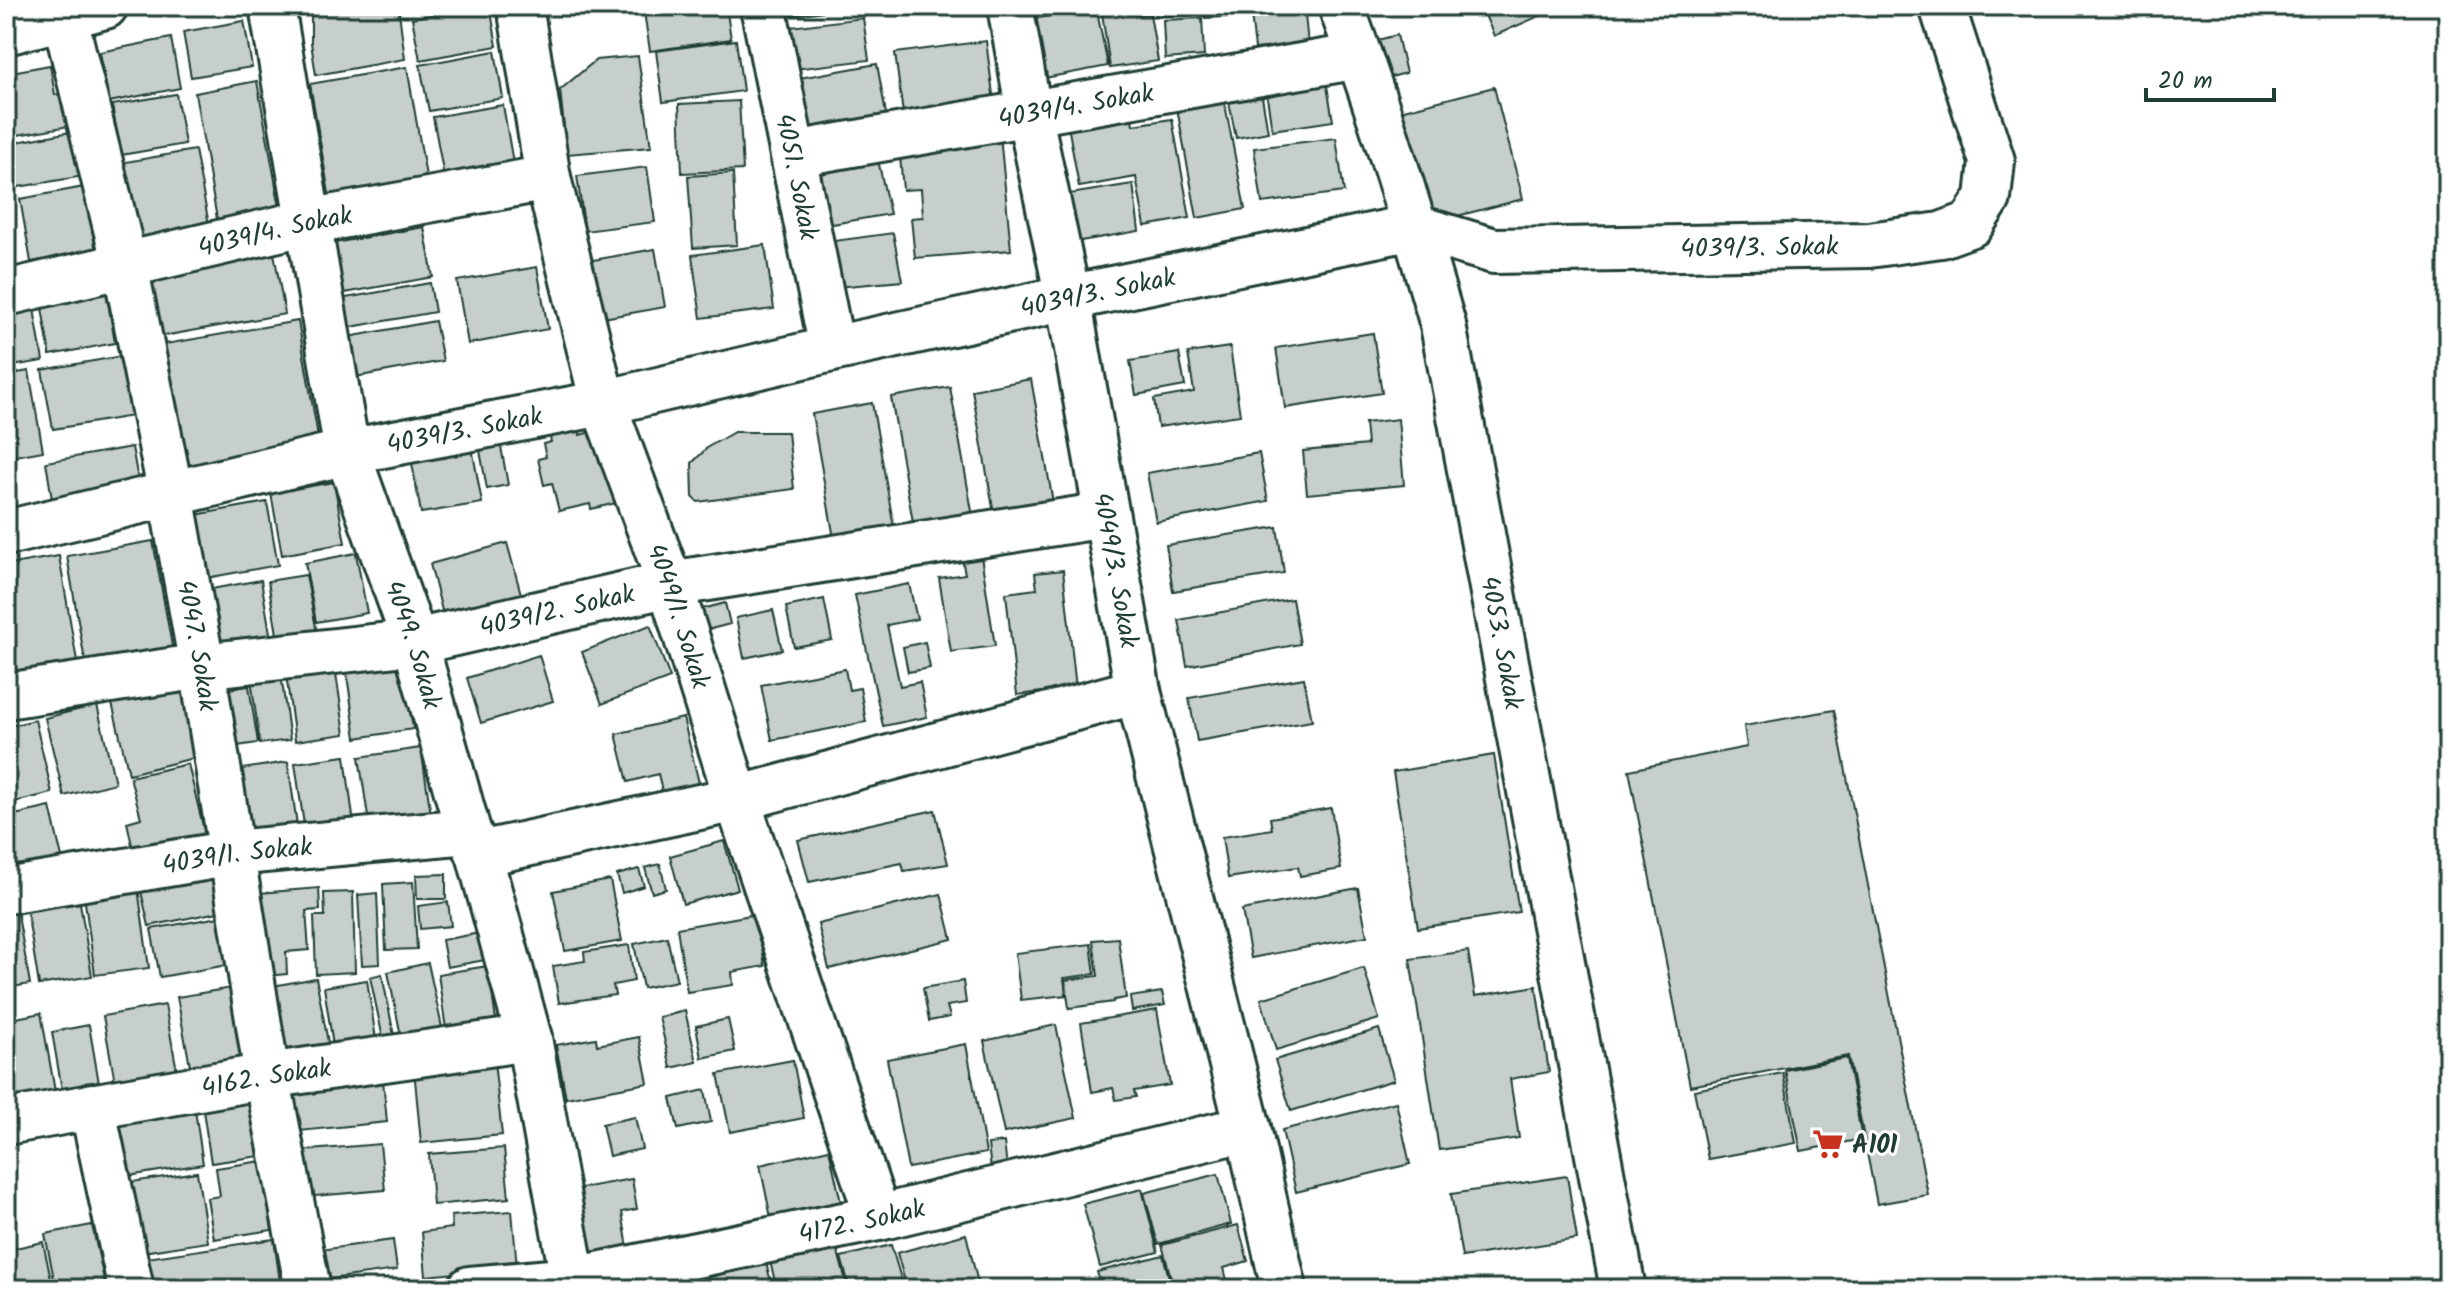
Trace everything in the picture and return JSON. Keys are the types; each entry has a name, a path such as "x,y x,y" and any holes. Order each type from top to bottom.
{"street":[{"name":"4049. Sokak","path":"272,6 347,452 415,642 529,1038 573,1285"},
{"name":"4049/1. Sokak","path":"520,6 548,178 603,403 670,584 737,799 878,1218"},
{"name":"4051. Sokak","path":"763,6 832,349"},
{"name":"4049/3. Sokak","path":"1010,6 1068,298 1138,691 1248,1128 1284,1289"},
{"name":"4053. Sokak","path":"1341,6 1443,325 1623,1289"},
{"name":"4039/3. Sokak","path":"6,533 347,452 603,403 832,349 1414,227 1494,251 1869,245 1941,235 1971,224 1988,198 1992,161 1942,6"},
{"path":"6,32 77,10"},
{"name":"4047. Sokak","path":"77,10 202,666 267,1076 308,1289"},
{"name":"4039/4. Sokak","path":"794,154 1359,56"},
{"name":"4039/4. Sokak","path":"6,293 308,222 548,178"},
{"name":"4039/2. Sokak","path":"6,696 202,666 415,642 670,584 1105,515"},
{"name":"4039/1. Sokak","path":"6,891 233,853 473,843 737,799 1138,691"},
{"name":"4162. Sokak","path":"6,1122 267,1076 529,1038"},
{"path":"92,1106 131,1289"},
{"name":"4172. Sokak","path":"470,1289 573,1285 878,1218 1248,1128"}],"building":[{"path":"314,6 406,6 406,10 399,12 405,59 316,75 311,43 311,13"},
{"path":"490,6 497,46 420,60 412,18"},
{"path":"681,6 726,6 731,39 650,51 644,12"},
{"path":"786,6 861,6 787,16"},
{"path":"1101,6 1136,6 1137,15 1150,14 1158,61 1110,68"},
{"path":"1156,6 1194,6 1195,14 1156,16"},
{"path":"1205,6 1244,6 1245,16 1205,18"},
{"path":"1250,6 1304,6 1308,44 1255,49"},
{"path":"1481,6 1562,6 1494,36"},
{"path":"1096,7 1108,66 1029,81 1018,22"},
{"path":"863,18 869,60 795,69 790,27"},
{"path":"1202,18 1204,56 1165,59 1163,20"},
{"path":"244,21 252,67 191,77 183,32"},
{"path":"1397,35 1406,73 1380,80 1370,42"},
{"path":"171,38 180,88 109,102 100,52"},
{"path":"736,40 743,91 663,102 656,51"},
{"path":"986,41 994,102 903,114 895,53"},
{"path":"495,51 503,98 429,111 420,65"},
{"path":"638,56 651,147 567,154 560,90 596,60"},
{"path":"877,64 888,125 804,139 794,79"},
{"path":"50,65 55,95 70,92 75,125 6,137 6,73"},
{"path":"407,67 428,188 331,205 310,84"},
{"path":"1325,74 1333,121 1272,130 1265,84"},
{"path":"257,81 280,208 217,219 195,93"},
{"path":"1260,85 1268,132 1236,138 1227,92"},
{"path":"1494,87 1523,199 1426,224 1396,112"},
{"path":"176,94 185,144 121,155 112,105"},
{"path":"1224,99 1245,209 1197,218 1177,108"},
{"path":"739,101 743,170 682,173 679,104"},
{"path":"503,105 514,169 445,182 433,117"},
{"path":"1131,114 1133,125 1172,119 1190,218 1145,226 1136,177 1079,187 1068,125"},
{"path":"76,131 84,176 12,188 6,144"},
{"path":"1000,135 1011,250 915,258 911,218 923,217 921,189 903,190 899,145"},
{"path":"1336,138 1344,192 1262,203 1254,148"},
{"path":"195,150 210,230 134,244 120,163"},
{"path":"878,160 890,214 821,226 812,172"},
{"path":"647,167 655,222 585,231 577,176"},
{"path":"733,173 737,245 693,248 688,176"},
{"path":"1133,184 1139,231 1063,244 1057,196"},
{"path":"84,187 96,251 31,262 20,199"},
{"path":"6,214 17,275 6,277"},
{"path":"424,227 433,277 339,294 329,244"},
{"path":"893,233 902,281 836,287 827,242"},
{"path":"765,245 774,309 701,318 692,255"},
{"path":"655,249 665,307 592,320 582,262"},
{"path":"274,253 285,314 152,338 142,276"},
{"path":"537,267 548,329 468,344 457,281"},
{"path":"430,283 435,312 345,328 340,299"},
{"path":"106,291 115,343 50,355 41,302"},
{"path":"34,309 43,361 6,367 6,314"},
{"path":"298,321 320,448 177,473 154,346"},
{"path":"435,321 443,361 355,377 348,337"},
{"path":"1373,333 1382,393 1285,408 1276,348"},
{"path":"1230,347 1240,415 1158,427 1154,399 1194,392 1188,353"},
{"path":"1179,353 1185,386 1136,395 1130,361"},
{"path":"128,355 139,415 53,429 42,370"},
{"path":"29,371 43,451 15,456 6,407 6,375"},
{"path":"1031,379 1054,508 995,519 972,390"},
{"path":"950,387 973,517 914,528 891,397"},
{"path":"872,403 895,533 835,544 812,414"},
{"path":"1398,419 1404,485 1307,494 1303,451 1367,445 1365,423"},
{"path":"579,426 580,435 603,429 620,502 591,509 590,504 559,511 552,483 544,485 538,459 546,457 543,444 551,442 549,433"},
{"path":"734,432 788,432 794,489 698,502 693,497 692,463 708,447"},
{"path":"500,441 508,485 487,489 479,445"},
{"path":"471,442 482,503 421,513 410,452"},
{"path":"132,447 141,496 54,512 46,462"},
{"path":"1259,453 1268,501 1156,522 1147,473"},
{"path":"334,482 345,543 282,555 271,493"},
{"path":"267,502 278,565 195,580 184,517"},
{"path":"1277,527 1284,573 1173,591 1166,545"},
{"path":"153,541 174,657 87,673 67,556"},
{"path":"507,543 524,605 446,626 430,564"},
{"path":"356,553 367,613 316,622 305,563"},
{"path":"59,556 79,673 18,683 6,614 6,565"},
{"path":"981,556 995,646 951,652 939,578 965,574 962,559"},
{"path":"1063,570 1076,688 1017,695 1006,593 1037,589 1035,573"},
{"path":"306,575 317,633 278,640 268,581"},
{"path":"261,580 271,639 206,650 195,592"},
{"path":"909,584 917,619 887,625 900,686 920,682 927,717 883,726 855,595"},
{"path":"824,599 832,640 794,647 786,607"},
{"path":"1292,599 1300,644 1187,666 1179,620"},
{"path":"725,603 730,624 707,630 702,609"},
{"path":"773,610 782,650 744,658 736,618"},
{"path":"650,625 670,678 602,704 582,652"},
{"path":"925,642 930,668 908,672 903,647"},
{"path":"402,653 413,729 356,738 345,661"},
{"path":"539,655 553,701 481,723 467,678"},
{"path":"335,667 345,734 295,741 286,674"},
{"path":"845,669 849,690 860,688 866,722 772,740 761,685"},
{"path":"281,674 290,740 260,744 251,679"},
{"path":"1304,678 1312,721 1197,741 1189,698"},
{"path":"184,681 202,756 129,774 111,699"},
{"path":"249,686 258,743 230,747 222,690"},
{"path":"97,705 115,783 64,796 45,718"},
{"path":"1834,710 1928,1195 1877,1204 1848,1056 1690,1086 1629,770 1747,747 1744,726"},
{"path":"683,718 700,787 663,795 658,774 628,782 616,734"},
{"path":"35,720 52,793 6,804 6,727"},
{"path":"421,748 431,815 369,823 359,757"},
{"path":"1494,755 1519,912 1418,928 1393,772"},
{"path":"345,756 354,825 305,832 295,763"},
{"path":"288,762 298,832 239,840 229,771"},
{"path":"188,764 208,847 136,864 127,822 141,818 130,777"},
{"path":"50,807 64,866 6,880 6,817"},
{"path":"1331,808 1341,869 1300,876 1298,867 1228,878 1222,837 1272,829 1270,818"},
{"path":"935,810 948,864 904,871 902,863 809,882 798,840"},
{"path":"724,841 738,889 683,904 670,856"},
{"path":"660,864 666,889 652,893 645,868"},
{"path":"639,869 644,886 622,893 617,875"},
{"path":"215,872 223,911 149,926 140,887"},
{"path":"446,874 446,899 417,899 416,875"},
{"path":"610,880 622,941 565,951 553,891"},
{"path":"413,882 417,949 386,950 383,884"},
{"path":"138,888 149,968 95,975 84,895"},
{"path":"319,888 320,910 306,911 309,950 286,952 287,974 266,976 259,893"},
{"path":"1358,888 1367,936 1251,958 1242,910"},
{"path":"353,892 355,972 316,974 314,916 325,916 324,893"},
{"path":"377,893 380,964 362,965 358,895"},
{"path":"941,894 952,939 829,969 818,924"},
{"path":"448,902 451,926 420,929 418,906"},
{"path":"80,903 92,976 39,985 27,911"},
{"path":"16,904 30,984 6,988 6,906"},
{"path":"757,914 765,966 732,972 733,985 687,992 677,928"},
{"path":"231,915 239,963 160,977 151,929"},
{"path":"480,933 485,960 447,967 442,940"},
{"path":"667,937 677,981 643,988 634,944"},
{"path":"1118,938 1126,998 1069,1008 1065,980 1098,976 1093,940"},
{"path":"1091,944 1095,974 1064,978 1066,995 1021,1000 1015,953"},
{"path":"629,945 634,981 613,985 615,995 559,1003 553,966 585,961 584,952"},
{"path":"1468,951 1475,996 1536,986 1549,1072 1510,1079 1519,1138 1439,1150 1410,959"},
{"path":"428,963 443,1032 402,1041 388,972"},
{"path":"488,966 496,1020 446,1029 438,974"},
{"path":"1364,968 1379,1019 1276,1050 1261,999"},
{"path":"382,974 395,1041 384,1043 370,977"},
{"path":"316,978 330,1053 276,1063 262,988"},
{"path":"367,980 377,1046 334,1052 324,987"},
{"path":"963,981 966,1003 947,1006 950,1017 929,1021 923,988"},
{"path":"238,987 251,1060 191,1071 177,997"},
{"path":"1162,992 1165,1005 1132,1011 1130,997"},
{"path":"165,1005 177,1071 115,1082 103,1016"},
{"path":"1157,1010 1170,1085 1134,1091 1136,1097 1116,1100 1113,1088 1092,1092 1081,1023"},
{"path":"685,1011 697,1062 671,1068 659,1017"},
{"path":"41,1013 56,1097 6,1106 6,1020"},
{"path":"728,1019 735,1051 702,1058 696,1026"},
{"path":"89,1025 100,1089 63,1096 52,1032"},
{"path":"1056,1025 1076,1118 1004,1133 984,1041"},
{"path":"1379,1029 1394,1080 1291,1111 1275,1060"},
{"path":"639,1037 648,1083 566,1098 556,1045 596,1038 597,1045"},
{"path":"966,1044 986,1153 908,1168 887,1059"},
{"path":"1847,1058 1862,1139 1801,1151 1785,1070"},
{"path":"793,1060 804,1118 730,1132 718,1074"},
{"path":"494,1061 502,1135 421,1143 414,1069"},
{"path":"1783,1073 1796,1143 1708,1159 1694,1090"},
{"path":"383,1080 387,1122 290,1132 286,1090"},
{"path":"263,1088 273,1154 211,1163 201,1097"},
{"path":"705,1090 711,1122 678,1129 671,1098"},
{"path":"193,1096 203,1164 128,1176 118,1107"},
{"path":"1396,1102 1410,1164 1296,1192 1282,1130"},
{"path":"635,1117 642,1149 609,1156 602,1124"},
{"path":"1004,1142 1008,1176 992,1178 988,1144"},
{"path":"380,1144 385,1190 303,1197 299,1151"},
{"path":"504,1148 509,1198 433,1205 429,1154"},
{"path":"829,1149 841,1202 771,1218 760,1165"},
{"path":"262,1161 272,1230 214,1239 207,1198 220,1196 216,1168"},
{"path":"197,1172 208,1242 142,1252 132,1182"},
{"path":"1218,1174 1231,1224 1158,1244 1144,1193"},
{"path":"1567,1176 1577,1239 1462,1257 1451,1194"},
{"path":"632,1179 637,1209 622,1212 628,1248 583,1256 570,1190"},
{"path":"1142,1189 1158,1252 1100,1267 1083,1204"},
{"path":"512,1211 517,1267 426,1276 422,1232 452,1228 451,1216"},
{"path":"92,1225 106,1289 56,1289 45,1234"},
{"path":"1238,1225 1248,1261 1224,1268 1229,1289 1174,1289 1162,1245"},
{"path":"966,1234 978,1283 956,1289 907,1289 897,1253"},
{"path":"834,1237 848,1289 777,1289 768,1254"},
{"path":"274,1239 281,1289 144,1289 140,1259"},
{"path":"393,1240 397,1270 316,1281 312,1251"},
{"path":"43,1242 53,1289 6,1289 6,1250"},
{"path":"891,1245 904,1289 850,1289 841,1257"},
{"path":"1163,1255 1172,1289 1102,1289 1097,1272"},
{"path":"766,1263 773,1289 702,1289 699,1280"},
{"path":"1046,1278 1049,1289 1006,1289"}],"place":[{"name":"A101","path":"1828,1144"}]}
